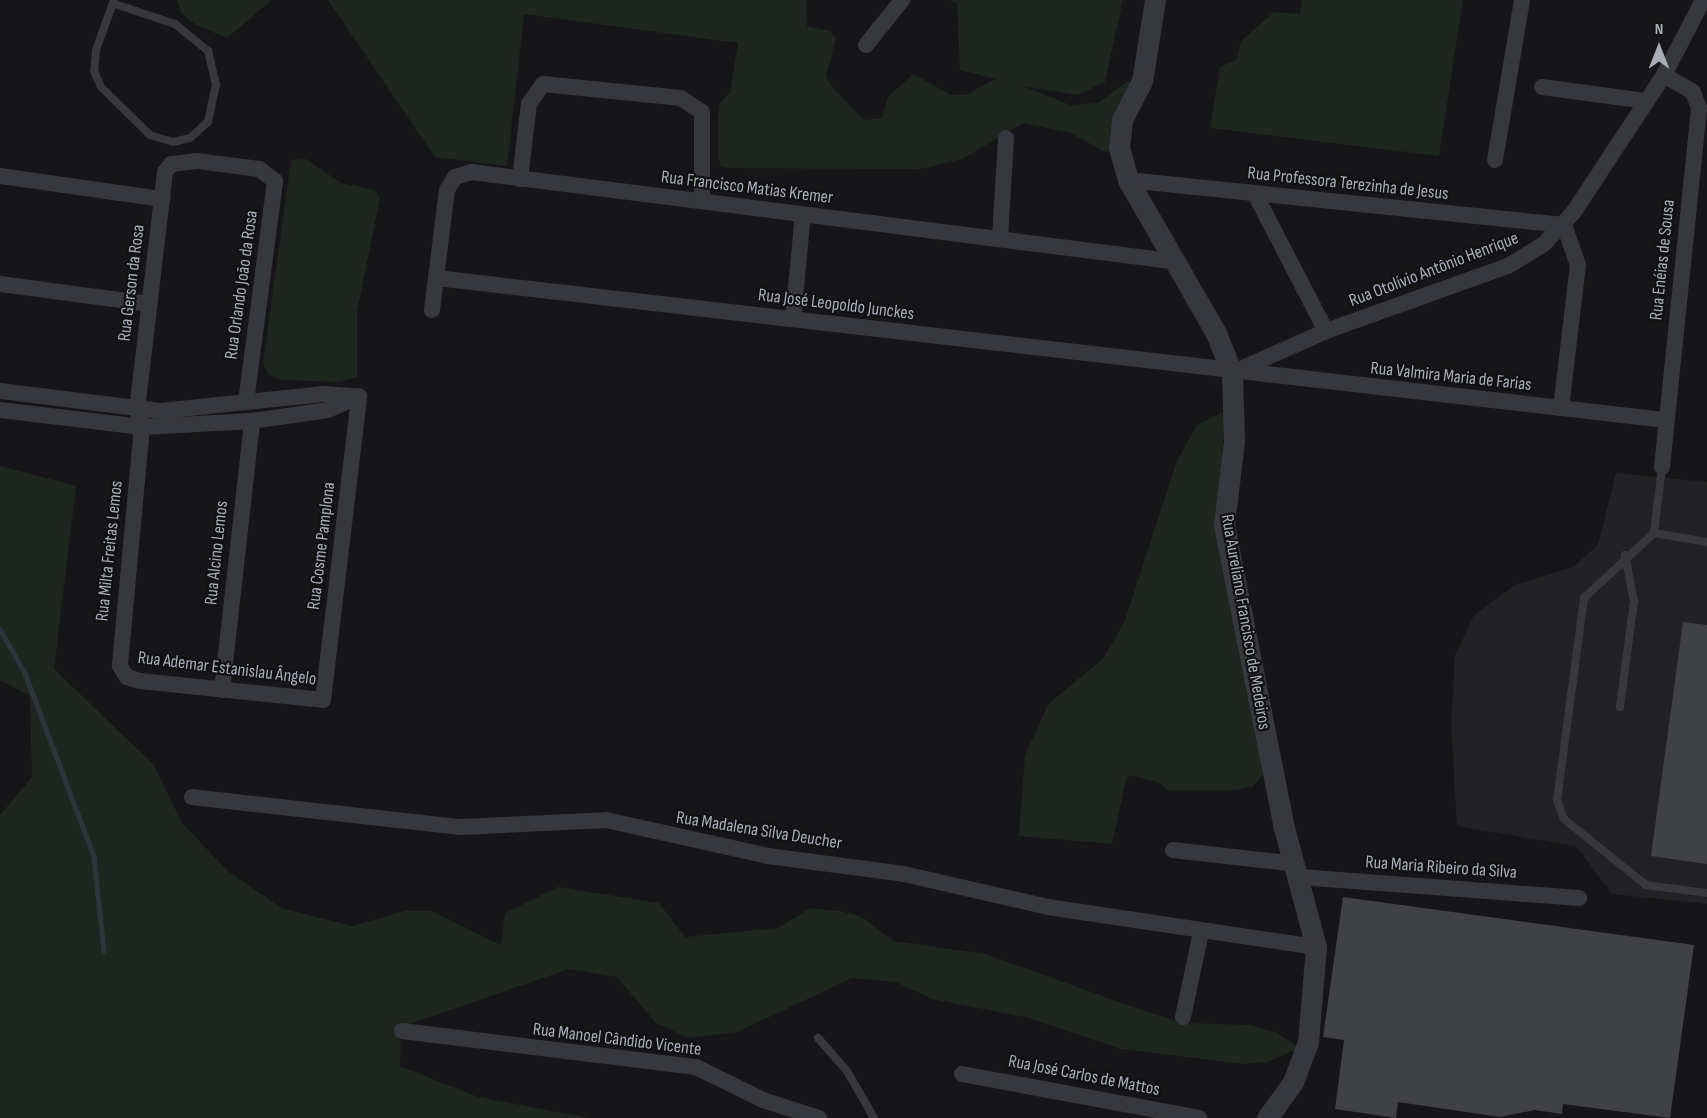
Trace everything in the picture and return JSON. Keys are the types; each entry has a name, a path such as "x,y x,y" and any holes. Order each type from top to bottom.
{"street":[{"path":"866,45 902,0"},
{"name":"Rua Aureliano Francisco de Medeiros","path":"1155,0 1142,81 1119,133 1128,180 1171,261 1216,333 1232,373 1233,441 1224,525 1297,871 1316,947 1312,1019 1301,1064 1267,1118"},
{"path":"1495,160 1522,0"},
{"name":"Rua Otolívio Antônio Henrique","path":"1232,373 1326,331 1508,266 1564,225 1664,75 1703,0"},
{"name":"Rua Enéias de Sousa","path":"1662,467 1699,108 1693,92 1664,75"},
{"path":"520,179 529,104 543,84 681,98 702,112 702,201"},
{"path":"1542,87 1645,101"},
{"path":"1000,239 1006,138"},
{"name":"Rua Orlando João da Rosa","path":"171,164 197,161 272,174 276,187 246,402"},
{"name":"Rua Gerson da Rosa","path":"136,409 162,199 171,164"},
{"name":"Rua Francisco Matias Kremer","path":"432,310 450,182 471,172 1171,261"},
{"path":"0,176 162,199"},
{"name":"Rua Professora Terezinha de Jesus","path":"1128,180 1564,225"},
{"path":"1255,194 1326,331"},
{"path":"792,319 803,214"},
{"path":"1561,408 1578,265 1564,225"},
{"name":"Rua José Leopoldo Junckes","path":"436,278 1232,373"},
{"path":"0,284 149,304"},
{"name":"Rua Valmira Maria de Farias","path":"1232,373 1666,420"},
{"path":"0,391 136,409 359,396"},
{"path":"0,410 142,427 252,421 328,410 359,396"},
{"name":"Rua Cosme Pamplona","path":"323,700 359,396"},
{"path":"136,409 142,427"},
{"name":"Rua Alcino Lemos","path":"222,690 252,421"},
{"name":"Rua Milta Freitas Lemos","path":"127,677 119,659 142,427"},
{"name":"Rua Ademar Estanislau Ângelo","path":"127,677 222,690 323,700"},
{"name":"Rua Madalena Silva Deucher","path":"192,797 460,827 606,820 684,840 876,869 1048,907 1201,932 1316,947"},
{"name":"Rua Maria Ribeiro da Silva","path":"1173,850 1297,871 1579,898"},
{"path":"1183,1017 1201,932"},
{"name":"Rua Manoel Cândido Vicente","path":"402,1031 696,1067 764,1100 819,1118"},
{"name":"Rua José Carlos de Mattos","path":"962,1074 1199,1118"}],"lane":[{"path":"114,2 175,24 208,51 216,85 208,122 190,138 173,142 150,135 101,87 94,70 96,50 114,2"},
{"path":"1662,467 1654,533 1625,555 1584,598 1557,800 1564,819 1646,885 1707,893"},
{"path":"1654,533 1707,542"},
{"path":"1620,707 1634,601 1625,555"},
{"path":"818,1038 847,1071 874,1118"}],"shaded area":[{"path":"177,0 272,0 227,38 196,25 181,13"},
{"path":"328,0 806,0 807,26 830,31 836,38 826,75 830,85 864,120 882,118 888,97 913,74 951,95 965,95 996,79 960,70 957,3 949,0 1123,0 1105,82 1077,95 1023,86 1070,105 1098,103 1128,81 1133,85 1111,150 1105,152 1071,133 1023,123 962,159 920,169 730,168 721,166 718,157 718,119 720,103 730,93 738,43 524,14 507,166 435,157"},
{"path":"1302,0 1463,0 1439,156 1210,128 1220,67 1236,60 1241,41 1274,12 1300,14"},
{"path":"306,159 341,183 375,190 380,198 357,312 357,377 339,382 281,380 269,375 263,364 291,160"},
{"path":"1225,411 1221,482 1265,773 1252,787 1235,790 1167,790 1158,782 1127,775 1112,844 1019,836 1025,755 1049,703 1103,659 1124,623 1177,461 1197,425"},
{"path":"0,466 76,486 54,669 153,764 182,823 228,871 281,908 352,926 405,911 431,911 501,945 505,913 558,887 659,903 685,937 778,928 811,908 839,911 860,916 894,941 985,954 1147,1012 1184,1023 1250,1025 1276,1032 1299,1048 1268,1062 1243,1064 1121,1049 1025,1017 932,999 896,982 852,978 737,1032 688,1038 656,1023 617,977 569,969 401,1027 400,1066 478,1097 589,1118 0,1118 0,815 32,777 30,696 0,680"},
{"path":"1616,473 1707,482 1707,904 1612,894 1576,846 1457,826 1451,724 1455,656 1474,615 1515,585 1573,567 1598,545"}],"building":[{"path":"1683,622 1707,625 1707,864 1651,856"},
{"path":"1343,897 1694,945 1670,1118 1563,1104 1562,1114 1535,1110 1500,1117 1398,1102 1396,1118 1335,1109 1344,1040 1323,1037"}],"waterway":[{"path":"0,629 25,673 94,857 104,950"}]}
